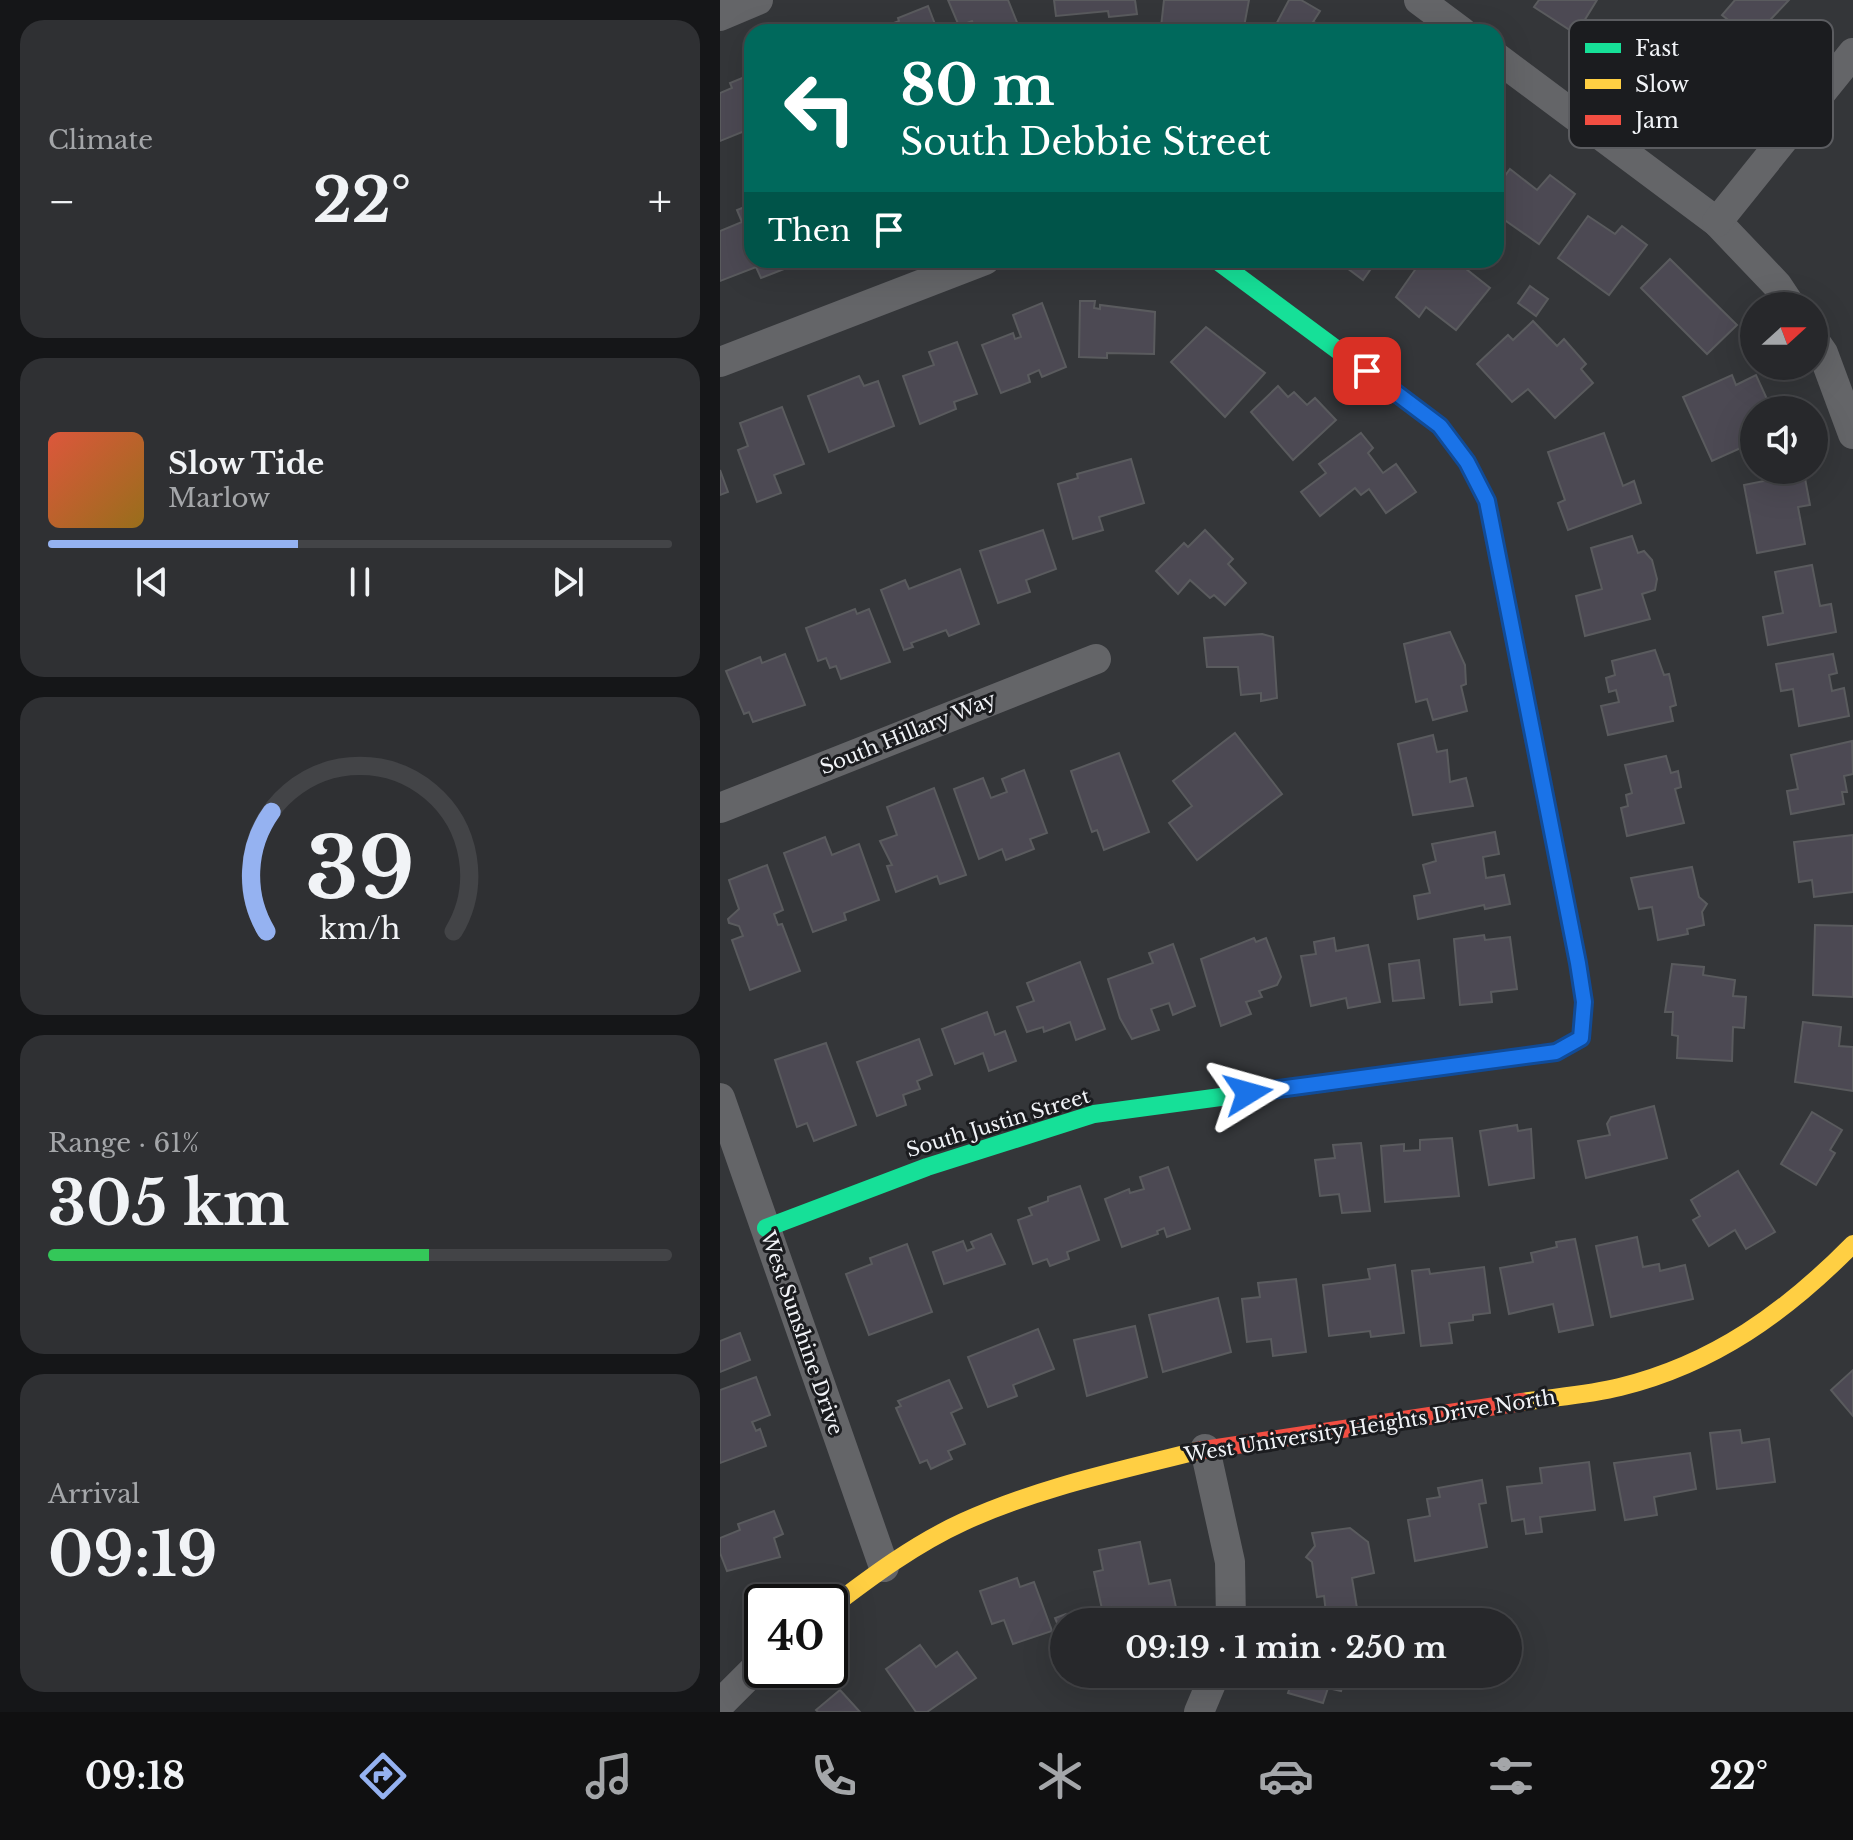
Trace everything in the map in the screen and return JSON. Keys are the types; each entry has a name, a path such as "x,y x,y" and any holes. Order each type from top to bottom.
{"street":[{"path":"720,16 758,0"},
{"path":"1419,0 1451,24"},
{"path":"1833,78 1853,53"},
{"path":"1504,63 1569,112"},
{"path":"1618,148 1717,222 1782,292"},
{"path":"1717,222 1777,148"},
{"path":"720,362 964,268"},
{"name":"South Justin Street","path":"766,1228 927,1167 1094,1114 1556,1052 1581,1038 1584,1002 1578,963 1487,501 1467,462 1440,426 1227,268"},
{"path":"1828,366 1853,434"},
{"name":"South Hillary Way","path":"720,808 1096,659"},
{"name":"West Sunshine Drive","path":"720,1098 884,1567"},
{"name":"West University Heights Drive North","path":"848,1594 884,1567 962,1522 1043,1491 1205,1449 1620,1387 1723,1350 1812,1286 1853,1244"},
{"path":"1205,1449 1230,1562 1231,1608"},
{"path":"720,1704 744,1680"},
{"path":"1199,1712 1209,1688"}],"building":[{"path":"948,0 1008,0 1018,24 973,24 972,21 958,24"},
{"path":"1054,0 1135,0 1137,14 1109,17 1108,11 1056,16"},
{"path":"1164,0 1249,0 1244,24 1161,24"},
{"path":"1289,0 1301,0 1320,11 1313,22 1318,24 1276,24"},
{"path":"1539,0 1597,0 1585,20 1569,20 1569,30 1534,7"},
{"path":"1735,0 1789,0 1770,20 1728,20 1722,15"},
{"path":"928,6 935,24 891,24 899,21 898,18"},
{"path":"744,77 744,131 720,141 720,93 732,88 730,83"},
{"path":"1510,169 1537,190 1550,175 1575,194 1539,244 1504,220 1504,177"},
{"path":"744,207 744,268 753,268 720,281 720,231 742,222 737,210"},
{"path":"1588,216 1615,234 1622,226 1647,245 1609,295 1558,258"},
{"path":"1670,259 1737,325 1707,354 1641,288"},
{"path":"756,268 787,268 761,278"},
{"path":"1347,268 1371,268 1363,280"},
{"path":"1416,268 1465,268 1490,288 1456,330 1426,307 1419,317 1396,297"},
{"path":"1530,286 1548,299 1536,316 1518,303"},
{"path":"1080,301 1095,301 1094,308 1100,309 1100,305 1155,312 1154,354 1107,353 1107,358 1079,357"},
{"path":"1042,303 1066,367 1042,377 1039,370 1028,375 1030,382 1001,393 982,345 1013,333 1015,339 1021,337 1013,315"},
{"path":"1533,321 1557,346 1564,339 1586,364 1581,369 1593,383 1555,418 1528,389 1512,402 1477,364 1508,335 1513,340"},
{"path":"1206,327 1265,373 1225,417 1171,362"},
{"path":"957,342 977,394 954,402 956,409 920,424 903,376 934,365 929,352"},
{"path":"1732,375 1736,385 1746,380 1758,380 1766,396 1740,396 1740,448 1712,461 1683,397"},
{"path":"859,376 864,386 878,381 894,426 829,452 808,396"},
{"path":"1278,386 1288,397 1294,392 1307,405 1315,398 1336,420 1293,460 1251,412"},
{"path":"782,407 804,464 774,475 781,493 757,502 738,450 748,446 740,423"},
{"path":"1361,433 1373,448 1368,453 1383,473 1396,464 1416,492 1386,513 1369,489 1361,495 1355,488 1320,516 1301,492 1326,473 1319,464"},
{"path":"1604,433 1623,486 1634,481 1641,503 1568,530 1558,503 1565,500 1548,452"},
{"path":"1131,459 1144,503 1099,517 1103,530 1073,539 1058,484 1078,478 1077,474"},
{"path":"720,470 728,492 720,495"},
{"path":"1806,484 1810,505 1798,507 1805,544 1757,553 1744,485"},
{"path":"1043,530 1056,569 1026,580 1030,592 998,603 980,551"},
{"path":"1205,530 1233,559 1228,564 1246,583 1225,605 1214,595 1210,598 1190,580 1178,594 1156,571 1184,543 1188,547"},
{"path":"1632,536 1638,553 1644,551 1652,560 1657,579 1655,590 1642,594 1650,619 1585,636 1576,596 1602,589 1591,548"},
{"path":"1812,565 1820,606 1831,604 1836,632 1768,645 1763,617 1783,613 1775,572"},
{"path":"960,569 979,624 949,636 946,630 911,643 913,647 904,650 881,590 905,580 909,589"},
{"path":"855,609 857,614 869,609 890,662 841,679 836,666 830,668 826,658 818,661 806,628"},
{"path":"1450,632 1465,665 1466,684 1461,686 1467,711 1433,720 1427,699 1416,702 1404,644"},
{"path":"1262,634 1273,637 1277,698 1261,701 1261,693 1241,695 1238,667 1207,667 1204,638"},
{"path":"1655,650 1664,675 1669,674 1676,705 1670,707 1673,721 1608,735 1601,706 1619,702 1616,690 1609,692 1606,678 1615,675 1612,661"},
{"path":"785,654 805,705 753,722 749,712 744,714 726,671 760,657 762,663"},
{"path":"1833,654 1837,673 1829,675 1832,691 1844,688 1849,716 1799,726 1793,689 1781,691 1776,664"},
{"path":"1235,733 1282,794 1197,860 1169,823 1192,806 1173,781"},
{"path":"1433,735 1437,752 1447,750 1450,782 1466,778 1473,806 1413,815 1398,744"},
{"path":"1852,741 1853,774 1844,776 1847,792 1842,792 1844,804 1791,814 1787,791 1798,789 1791,755"},
{"path":"1119,753 1149,832 1104,850 1097,830 1092,832 1071,771"},
{"path":"1666,756 1671,773 1678,771 1681,787 1675,789 1684,823 1627,836 1621,808 1628,806 1626,795 1632,793 1625,765"},
{"path":"1024,770 1047,833 1030,839 1034,849 1006,860 1002,849 979,859 954,789 983,778 991,798 1007,792 1002,779"},
{"path":"934,788 966,875 940,884 937,876 896,892 887,866 892,865 880,841 897,835 887,807"},
{"path":"1495,832 1499,854 1483,857 1486,878 1504,875 1510,904 1485,909 1484,905 1418,919 1414,896 1430,893 1423,865 1436,861 1432,844"},
{"path":"1853,835 1853,892 1814,897 1812,880 1799,882 1794,842"},
{"path":"825,837 832,855 859,844 879,900 844,913 846,920 813,932 784,853"},
{"path":"767,865 783,910 774,914 778,925 782,924 800,971 750,990 732,940 743,936 739,926 729,923 728,919 739,909 729,880"},
{"path":"1692,867 1699,897 1707,904 1702,912 1704,925 1687,929 1688,934 1658,940 1652,907 1639,909 1631,878"},
{"path":"1815,925 1853,926 1853,997 1813,995"},
{"path":"1484,935 1485,940 1510,937 1517,989 1491,992 1492,1002 1460,1005 1454,939"},
{"path":"1254,938 1256,942 1266,938 1281,977 1277,985 1259,991 1262,997 1246,1002 1251,1014 1221,1026 1201,959"},
{"path":"1334,938 1336,951 1368,945 1380,1002 1348,1008 1346,998 1311,1006 1301,956 1316,954 1314,942"},
{"path":"1173,944 1195,1006 1173,1015 1169,1003 1151,1009 1159,1030 1132,1039 1120,1018 1108,979 1153,963 1149,953"},
{"path":"1419,960 1424,998 1393,1001 1389,964"},
{"path":"1080,962 1105,1029 1076,1040 1070,1022 1044,1032 1043,1027 1027,1032 1017,1007 1034,1001 1027,983"},
{"path":"1672,964 1704,967 1703,975 1735,980 1733,996 1746,997 1744,1028 1733,1027 1732,1061 1677,1058 1678,1036 1672,1035 1673,1012 1665,1012"},
{"path":"987,1012 995,1035 1005,1031 1016,1061 989,1071 983,1053 955,1064 942,1029"},
{"path":"1803,1022 1841,1027 1839,1046 1853,1047 1853,1091 1795,1082"},
{"path":"919,1039 932,1075 917,1081 920,1089 903,1095 906,1105 877,1116 857,1062"},
{"path":"826,1043 856,1125 814,1141 807,1123 797,1127 775,1060"},
{"path":"1654,1106 1667,1158 1586,1178 1578,1141 1610,1135 1607,1124 1611,1117"},
{"path":"1812,1112 1842,1130 1830,1150 1835,1153 1816,1185 1781,1164"},
{"path":"1517,1125 1518,1131 1531,1129 1534,1178 1489,1185 1480,1131"},
{"path":"1452,1138 1459,1196 1385,1202 1381,1146 1404,1144 1404,1151 1420,1150 1420,1140"},
{"path":"1361,1143 1370,1211 1342,1213 1339,1194 1320,1196 1315,1160 1335,1158 1333,1145"},
{"path":"1168,1167 1190,1229 1167,1237 1164,1228 1157,1231 1158,1234 1122,1247 1105,1199 1129,1189 1130,1193 1144,1189 1140,1177"},
{"path":"1738,1171 1775,1232 1746,1249 1735,1230 1709,1246 1693,1220 1700,1216 1691,1200"},
{"path":"1080,1186 1099,1240 1067,1252 1069,1259 1050,1266 1047,1259 1033,1264 1018,1220 1032,1215 1029,1208 1048,1201 1048,1197"},
{"path":"991,1234 1005,1264 944,1284 933,1252 963,1241 967,1251 974,1248 971,1242"},
{"path":"1637,1237 1643,1267 1659,1264 1660,1271 1685,1265 1693,1299 1611,1317 1596,1246"},
{"path":"1575,1239 1593,1325 1559,1332 1553,1304 1509,1314 1500,1268 1533,1262 1531,1253 1557,1247 1556,1242"},
{"path":"907,1244 932,1312 869,1335 846,1274 872,1264 870,1258"},
{"path":"1395,1265 1404,1333 1371,1337 1370,1331 1329,1336 1323,1285 1370,1279 1368,1269"},
{"path":"1484,1267 1490,1313 1473,1315 1473,1320 1449,1323 1452,1343 1421,1346 1412,1271 1429,1269 1430,1274"},
{"path":"1296,1279 1306,1352 1273,1356 1271,1339 1247,1342 1242,1299 1260,1297 1258,1283"},
{"path":"1218,1298 1231,1352 1163,1372 1149,1315"},
{"path":"1135,1326 1147,1377 1087,1396 1074,1340"},
{"path":"1038,1329 1054,1369 1013,1385 1017,1396 988,1407 968,1357"},
{"path":"740,1333 750,1360 720,1372 720,1341"},
{"path":"1853,1370 1853,1416 1831,1390"},
{"path":"756,1377 770,1415 752,1422 756,1431 760,1429 766,1446 720,1463 720,1390"},
{"path":"949,1380 962,1408 951,1413 965,1444 948,1451 952,1459 931,1469 927,1460 920,1463 896,1408 901,1406 898,1401"},
{"path":"1740,1430 1742,1443 1769,1439 1775,1482 1717,1489 1710,1433"},
{"path":"1690,1453 1696,1489 1654,1497 1657,1515 1625,1520 1614,1463"},
{"path":"1589,1462 1595,1510 1540,1517 1542,1532 1526,1534 1524,1519 1512,1521 1507,1487 1542,1483 1540,1468"},
{"path":"1482,1480 1486,1503 1479,1504 1487,1547 1415,1561 1408,1520 1430,1516 1427,1499 1440,1497 1438,1488"},
{"path":"774,1511 783,1534 774,1538 780,1557 727,1571 720,1553 720,1538 740,1530 738,1524"},
{"path":"1350,1528 1368,1542 1374,1573 1352,1578 1357,1608 1325,1608 1324,1596 1317,1597 1312,1562 1306,1557 1315,1546 1312,1533"},
{"path":"1140,1542 1149,1584 1170,1580 1176,1608 1102,1608 1094,1572 1103,1570 1099,1550"},
{"path":"1017,1578 1020,1587 1034,1582 1050,1632 1013,1644 1004,1620 992,1624 980,1591"},
{"path":"920,1645 936,1667 957,1652 976,1678 927,1712 916,1712 886,1669"},
{"path":"1290,1688 1328,1688 1323,1703 1288,1693"},
{"path":"840,1690 860,1712 816,1710"}],"traffic: fast":[{"path":"1227,268 1440,426 1467,462 1487,501 1514,638"},
{"path":"766,1228 927,1167 1094,1114 1400,1073"}],"traffic: slow":[{"path":"1400,1073 1556,1052 1581,1038 1584,1002 1578,963 1514,638"},
{"path":"1522,1402 1620,1387 1687,1365 1775,1313 1853,1244"},
{"path":"848,1595 911,1550 991,1510 1108,1473 1197,1451"}],"traffic: jam":[{"path":"1197,1451 1522,1402"}],"route":[{"path":"1248,1093 1556,1052 1581,1038 1584,1002 1578,963 1487,501 1467,462 1440,426 1367,371"}]}
